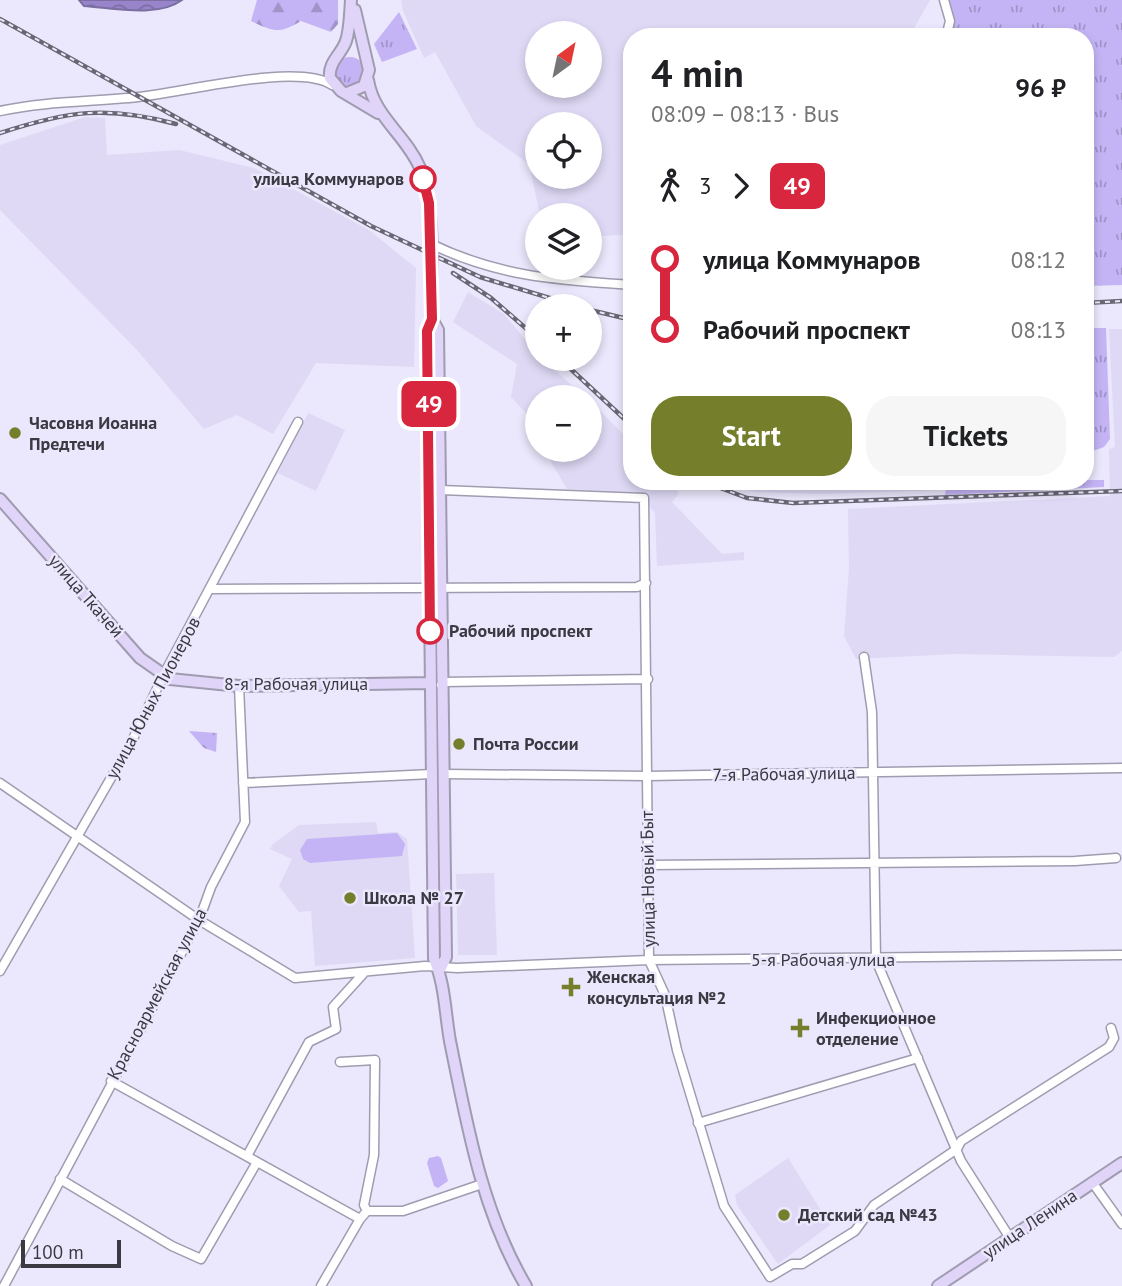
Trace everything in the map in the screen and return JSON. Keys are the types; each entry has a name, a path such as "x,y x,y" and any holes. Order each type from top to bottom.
{"street":[{"path":"314,77 340,55 348,36 352,0"},
{"path":"352,0 369,70 368,80 380,114"},
{"path":"944,0 950,21 948,28"},
{"path":"340,55 350,52 365,60"},
{"path":"331,64 330,78 335,86"},
{"path":"0,111 30,105 141,97 222,83 314,77 335,86 380,114 402,137 419,166 429,203 432,319 427,331 434,959 441,968"},
{"path":"347,93 359,91 368,80"},
{"path":"429,243 487,268 536,277 623,284"},
{"path":"432,319 438,330 445,774 446,957 441,968 447,1022 482,1184 498,1231 526,1286"},
{"name":"улица Юных Пионеров","path":"0,971 131,743 163,676 298,422"},
{"name":"улица Ткачей","path":"0,488 13,512"},
{"name":"улица Новый Быт","path":"441,490 644,498 649,960 665,995 698,1123 723,1206 770,1277 792,1264 802,1264 855,1231 874,1205 957,1149"},
{"name":"улица Ткачей","path":"0,499 140,658 163,676"},
{"path":"211,589 637,587 646,583"},
{"path":"864,657 872,712 876,960 957,1149 1010,1238"},
{"path":"430,679 434,670 443,678 648,678"},
{"name":"8-я Рабочая улица","path":"163,676 182,682 239,685 430,679"},
{"path":"430,679 439,687 443,678"},
{"name":"Красноармейская улица","path":"4,1286 199,920 211,887 244,826 239,685"},
{"name":"7-я Рабочая улица","path":"445,774 647,776 1122,768"},
{"path":"243,783 432,774"},
{"name":"5-я Рабочая улица","path":"0,783 199,920 295,978 425,967 649,960 1122,956"},
{"path":"648,864 1075,861 1116,858"},
{"path":"247,1156 309,1042 336,1029 333,1007 363,974"},
{"path":"957,1149 961,1141 1109,1047 1114,1038 1111,1028"},
{"path":"698,1123 918,1058"},
{"path":"340,1062 375,1060 374,1155 364,1205 368,1211"},
{"path":"111,1081 360,1219"},
{"path":"60,1179 172,1246 201,1259 257,1162"},
{"name":"улица Ленина","path":"938,1286 1122,1163"},
{"path":"1093,1182 1122,1224"},
{"path":"321,1286 360,1219 368,1211 403,1211 482,1184"}],"shaded area":[{"path":"401,0 930,0 914,28 623,28 623,235 602,236 602,203 537,203 534,189 602,189 602,112 525,112 525,161 476,126 435,52 424,58 403,11"},
{"path":"85,117 105,118 107,155 179,150 254,168 369,230 416,268 414,367 316,363 273,434 237,415 204,429 137,350 0,210 0,145"},
{"path":"468,292 504,314 525,339 525,371 556,371 571,385 525,385 525,412 511,397 517,364 453,322"},
{"path":"1109,329 1122,329 1122,651 1114,657 955,654 856,659 844,636 849,568 848,509 1110,496 1109,449 1115,447"},
{"path":"308,413 345,430 316,491 278,473"},
{"path":"602,413 623,434 623,490 676,490 679,493 672,502 722,554 744,552 744,560 657,566 655,513 638,493 567,489 551,462 602,462"},
{"path":"747,490 942,490 820,494"},
{"name":"Школа № 27","path":"376,822 378,833 397,832 407,839 415,958 315,966 311,911 299,912 279,886 292,859 270,849 299,825"},
{"path":"494,873 497,955 458,955 456,874"},
{"name":"Детский сад №43","path":"788,1158 830,1225 778,1264 737,1205 735,1195"}],"green space":[{"path":"257,0 338,0 338,24 331,32 301,21 282,30 271,29 251,21"},
{"path":"945,0 1122,0 1122,285 1094,286 1094,28 951,28 953,25"},
{"path":"399,12 417,49 382,62 374,44"},
{"path":"350,57 356,58 364,66 364,78 356,86 350,87 344,86 336,78 335,72 336,66 344,58"},
{"path":"1094,328 1106,328 1110,439 1104,447 1094,451"},
{"path":"1094,480 1104,480 1104,487 1094,488"},
{"path":"946,490 1044,490 945,495"},
{"path":"189,731 217,733 216,752 204,748"},
{"path":"397,833 405,844 402,856 310,863 303,859 300,850 307,839"},
{"path":"438,1156 448,1181 438,1188 434,1186 427,1163 429,1158"}],"water":[{"path":"79,0 182,0 161,9 135,11 84,6"}],"railway":[{"path":"0,19 371,226 480,277 536,294"},
{"path":"0,133 67,115 87,113 129,114 176,124"},
{"path":"453,273 491,298 525,328"},
{"path":"1094,303 1122,301"},
{"path":"602,313 623,318"},
{"path":"573,371 623,418"},
{"path":"726,490 747,498 793,503 1122,491"}],"bus line":[{"name":"49","path":"423,179 429,203 432,319 427,331 430,631"}],"place":[{"name":"улица Коммунаров","path":"423,179"},
{"name":"Часовня Иоанна Предтечи","path":"15,433"},
{"name":"Рабочий проспект","path":"430,631"},
{"name":"Почта России","path":"459,744"},
{"name":"Школа № 27","path":"350,898"},
{"name":"Женская консультация №2","path":"571,987"},
{"name":"Инфекционное отделение","path":"800,1028"},
{"name":"Детский сад №43","path":"784,1215"}]}
